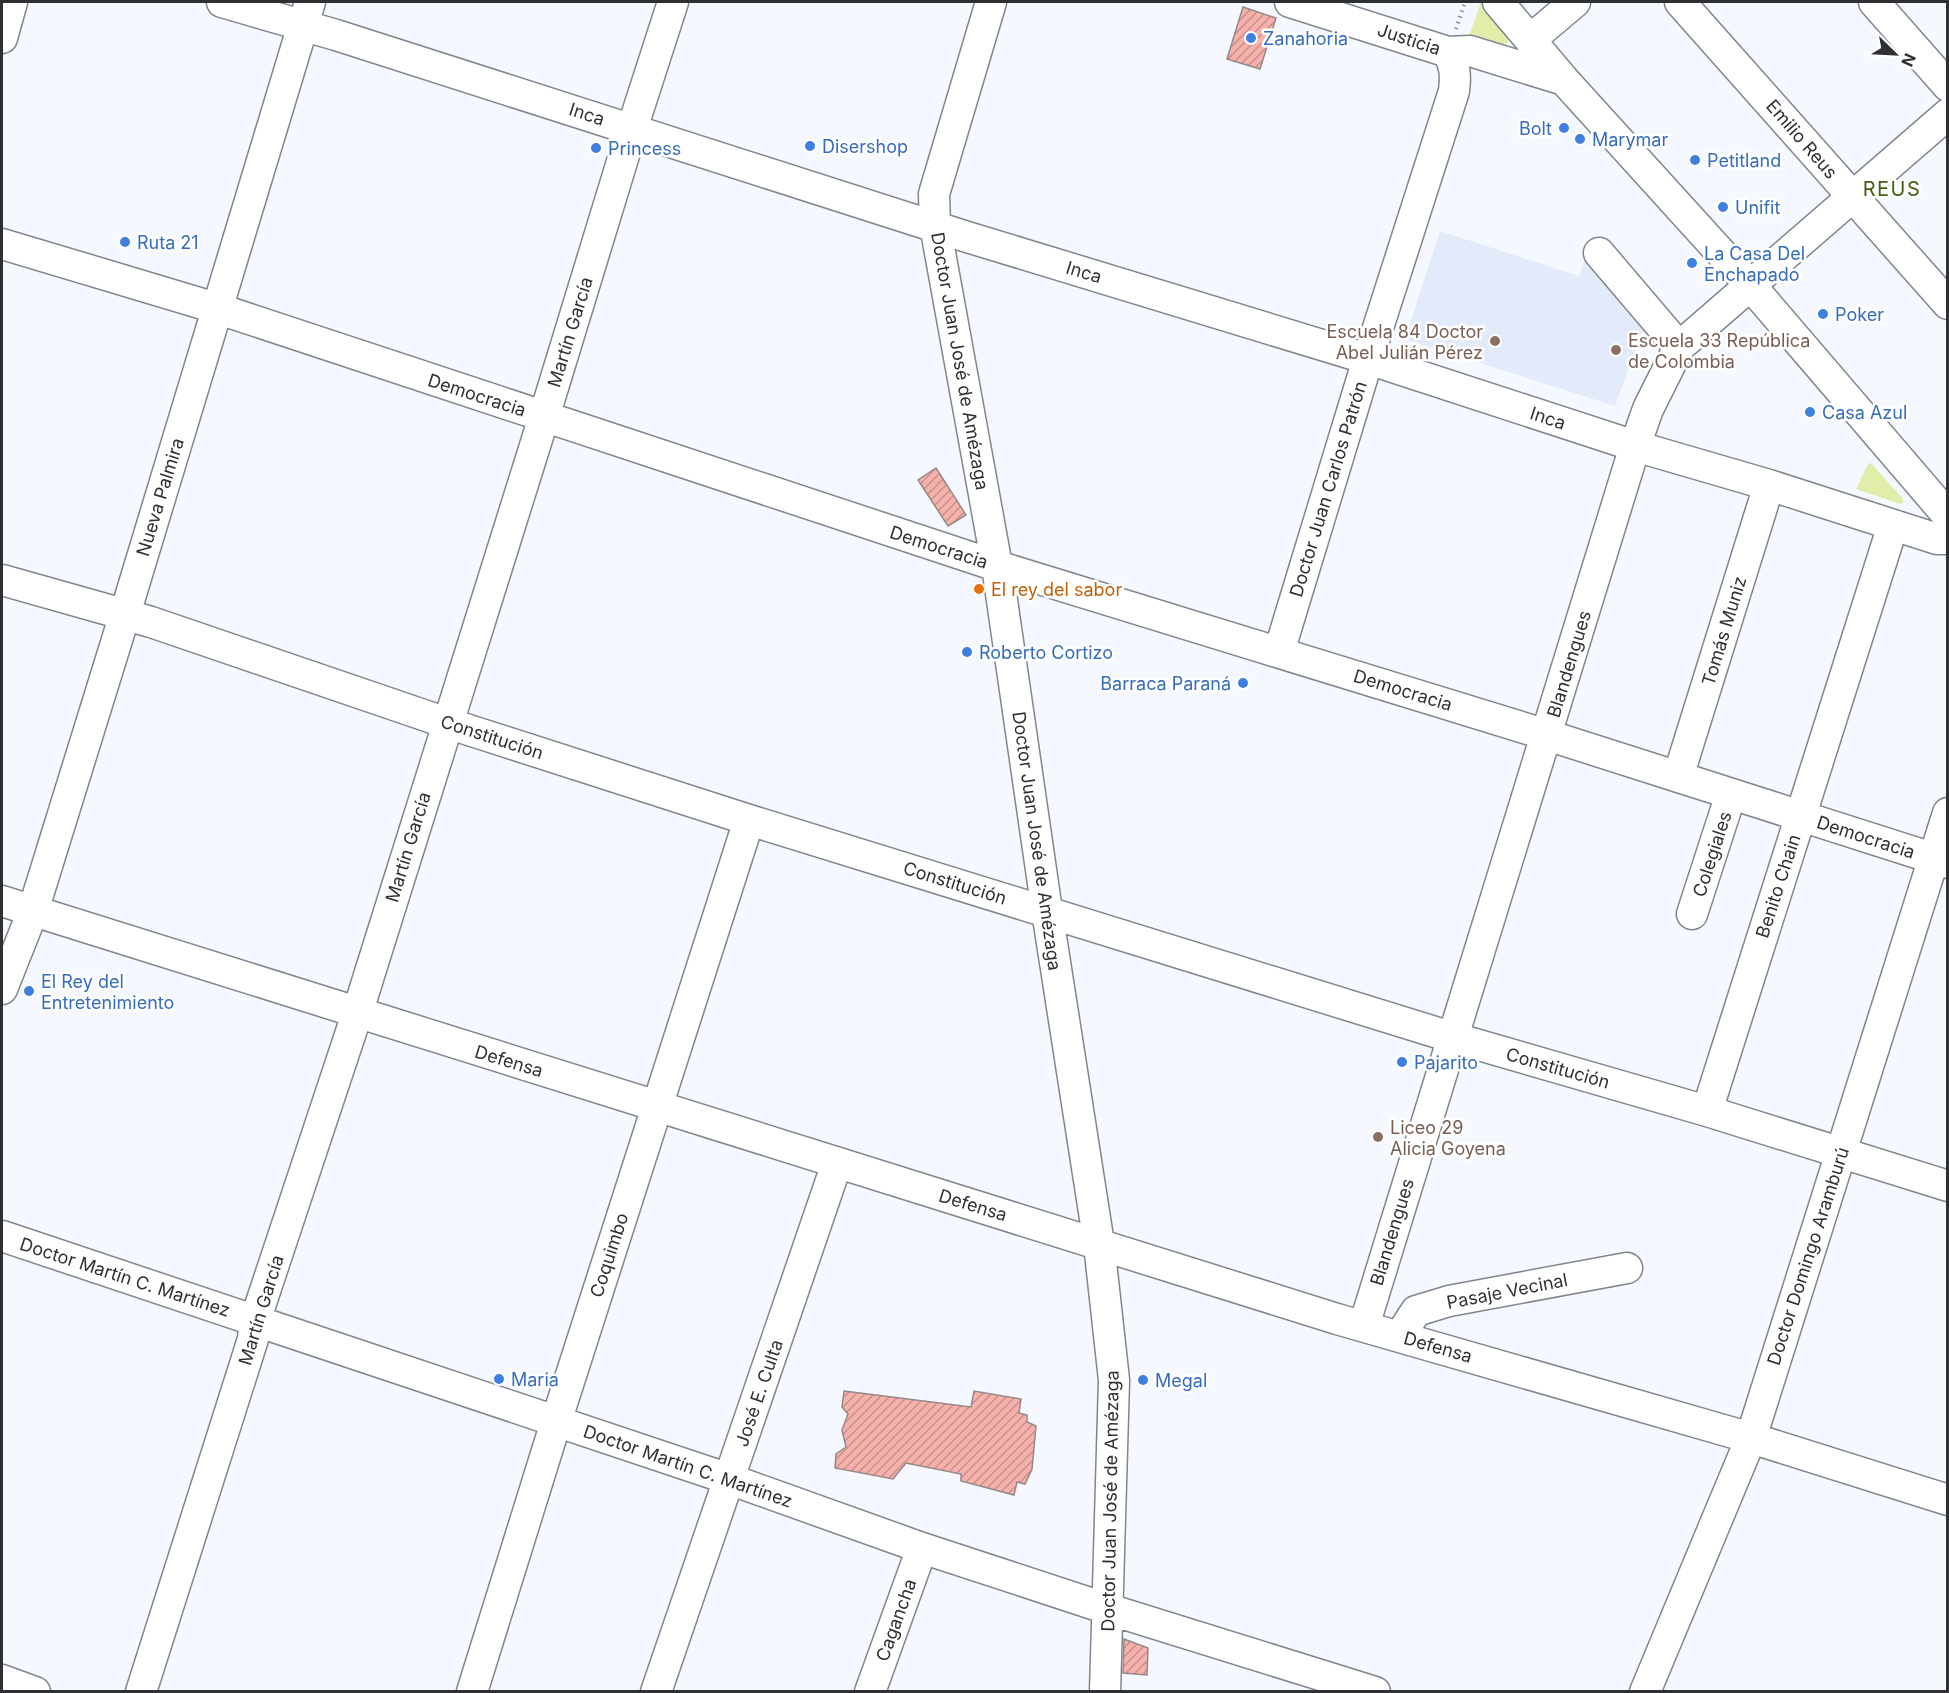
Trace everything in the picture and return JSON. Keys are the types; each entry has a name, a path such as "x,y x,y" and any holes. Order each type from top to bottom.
{"street":[{"path":"2,38 12,2"},
{"name":"Inca","path":"222,2 306,14 632,129 1368,359 1635,446 1769,485 1937,539 1947,539"},
{"name":"Martín García","path":"141,1692 253,1339 255,1321 357,1014 673,2"},
{"name":"Doctor Juan José de Amézaga","path":"991,2 934,194 935,225 997,566 1047,911 1099,1244 1114,1380 1105,1692"},
{"name":"Justicia","path":"1290,2 1448,52 1470,51 1564,80"},
{"path":"1498,2 1564,80 1751,286 1947,516"},
{"path":"1530,40 1575,2"},
{"name":"Emilio Reus","path":"1680,2 1947,304"},
{"path":"1874,2 1947,86"},
{"name":"Nueva Palmira","path":"2,989 33,911 306,14"},
{"name":"Doctor Juan Carlos Patrón","path":"1279,652 1368,359 1454,91 1456,74 1454,63 1448,52"},
{"name":"Blandengues","path":"1364,1326 1451,1037 1648,409 1680,347 1947,114"},
{"name":"Democracia","path":"2,244 216,308 997,566 1547,735 1940,861"},
{"path":"1599,253 1680,347"},
{"name":"Tomás Muniz","path":"1678,777 1769,485"},
{"name":"Benito Chain","path":"1707,1111 1893,525"},
{"name":"Constitución","path":"2,580 125,614 447,723 749,820 1451,1037 1707,1111 1947,1186"},
{"name":"Colegiales","path":"1692,914 1731,794"},
{"name":"Doctor Domingo Aramburú","path":"1645,1692 1751,1438 1841,1154 1940,861 1947,813"},
{"name":"Coquimbo","path":"472,1692 749,820"},
{"name":"Defensa","path":"2,901 1337,1319 1751,1438 1947,1500"},
{"name":"José E. Culta","path":"656,1692 837,1163"},
{"name":"Doctor Martín C. Martínez","path":"2,1236 729,1479 922,1548 1108,1609 1376,1692"},
{"name":"Pasaje Vecinal","path":"1400,1336 1416,1311 1449,1301 1627,1268"},
{"name":"Cagancha","path":"870,1692 922,1548"},
{"path":"2,1680 35,1692"}],"shaded area":[{"path":"1440,231 1579,276 1590,244 1645,324 1615,406 1405,339"}],"green space":[{"path":"1481,2 1508,32 1508,41 1504,47 1468,39"},
{"path":"1871,463 1903,499 1903,503 1900,504 1856,489 1868,464"}],"building":[{"name":"Zanahoria","path":"1243,7 1276,18 1260,69 1227,59"},
{"path":"936,468 966,515 948,526 918,480"},
{"path":"844,1391 971,1407 974,1391 1021,1399 1019,1413 1027,1415 1027,1422 1036,1426 1032,1469 1025,1484 1017,1482 1014,1495 961,1481 961,1474 906,1463 893,1479 835,1468 836,1454 846,1447 842,1430 848,1414 842,1407"},
{"path":"1124,1639 1148,1648 1147,1675 1123,1673"}],"place":[{"name":"Zanahoria","path":"1251,38"},
{"name":"Bolt","path":"1564,128"},
{"name":"Marymar","path":"1580,139"},
{"name":"Disershop","path":"810,146"},
{"name":"Princess","path":"596,148"},
{"name":"Petitland","path":"1695,160"},
{"name":"Unifit","path":"1723,207"},
{"name":"Ruta 21","path":"125,242"},
{"name":"La Casa Del Enchapado","path":"1692,263"},
{"name":"Poker","path":"1823,314"},
{"name":"Escuela 84 Doctor Abel Julián Pérez","path":"1495,341"},
{"name":"Escuela 33 República de Colombia","path":"1616,350"},
{"name":"Casa Azul","path":"1810,412"},
{"name":"El rey del sabor","path":"979,589"},
{"name":"Roberto Cortizo","path":"967,652"},
{"name":"Barraca Paraná","path":"1243,683"},
{"name":"El Rey del Entretenimiento","path":"29,991"},
{"name":"Pajarito","path":"1402,1062"},
{"name":"Liceo 29 Alicia Goyena","path":"1378,1137"},
{"name":"Maria","path":"499,1379"},
{"name":"Megal","path":"1143,1380"}],"district":[{"name":"REUS","path":"1892,189"}]}
